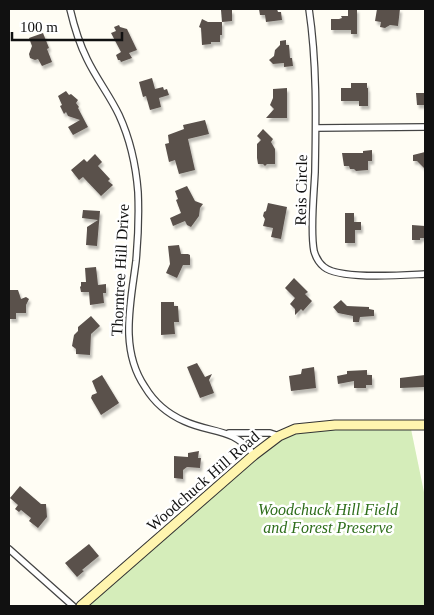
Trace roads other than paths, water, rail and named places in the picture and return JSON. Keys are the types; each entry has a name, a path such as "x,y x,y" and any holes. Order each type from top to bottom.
{"street":[{"name":"Thorntree Hill Drive","path":"70,9 77,35 87,59 118,114 133,158 138,206 136,258 128,324 130,347 138,374 152,396 170,413 186,422 226,433 243,442 254,455"},
{"name":"Reis Circle","path":"309,9 314,44 316,128 314,252 318,261 329,270 346,274 425,274"},
{"path":"316,128 425,127"},
{"name":"Woodchuck Hill Road","path":"81,606 254,455 279,436 295,429 311,426 425,425"},
{"name":"Thorntree Hill Drive","path":"226,433 254,432 270,433 279,436"},
{"path":"9,550 73,606"}],"park label":[{"name":"Woodchuck Hill Field and Forest Preserve","path":"328,518"}]}
